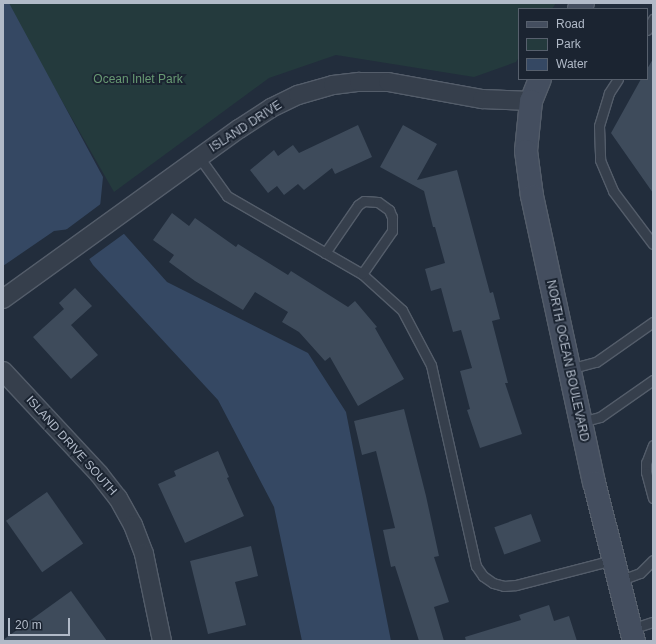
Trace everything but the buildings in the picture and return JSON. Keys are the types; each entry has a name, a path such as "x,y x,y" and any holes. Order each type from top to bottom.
{"main road":[{"name":"NORTH OCEAN BOULEVARD","path":"540,80 531,101 526,151 532,196 581,422 632,635"}],"street":[{"name":"ISLAND DRIVE","path":"3,299 199,157 271,108 298,95 333,85 359,82 388,82 482,99 531,101"},
{"name":"ISLAND DRIVE SOUTH","path":"3,371 99,474 118,498 133,525 144,554 162,641"}],"lane":[{"path":"617,80 609,93 599,126 600,160 613,191 653,244"},
{"path":"199,157 227,196 362,274 402,310 431,365 476,566 483,576 493,583 504,586 516,585 614,560"},
{"path":"325,253 358,205 371,201 384,205 392,217 392,231 362,274"},
{"path":"569,369 596,362 653,322"},
{"path":"581,422 600,417 653,380"},
{"path":"653,445 646,463 646,472 653,498"},
{"path":"618,581 640,574 653,560"},
{"path":"632,635 653,622"}],"green space":[{"name":"Ocean Inlet Park","path":"6,3 556,3 553,8 518,8 518,59 516,62 474,77 336,55 269,78 114,192"}],"water":[{"path":"3,3 9,3 103,177 100,207 167,282 308,353 346,412 391,641 302,641 274,507 218,400 93,265 70,229 54,231 3,266"}],"pier":[{"path":"102,203 102,207 125,233 88,260 69,231 63,232"}]}
